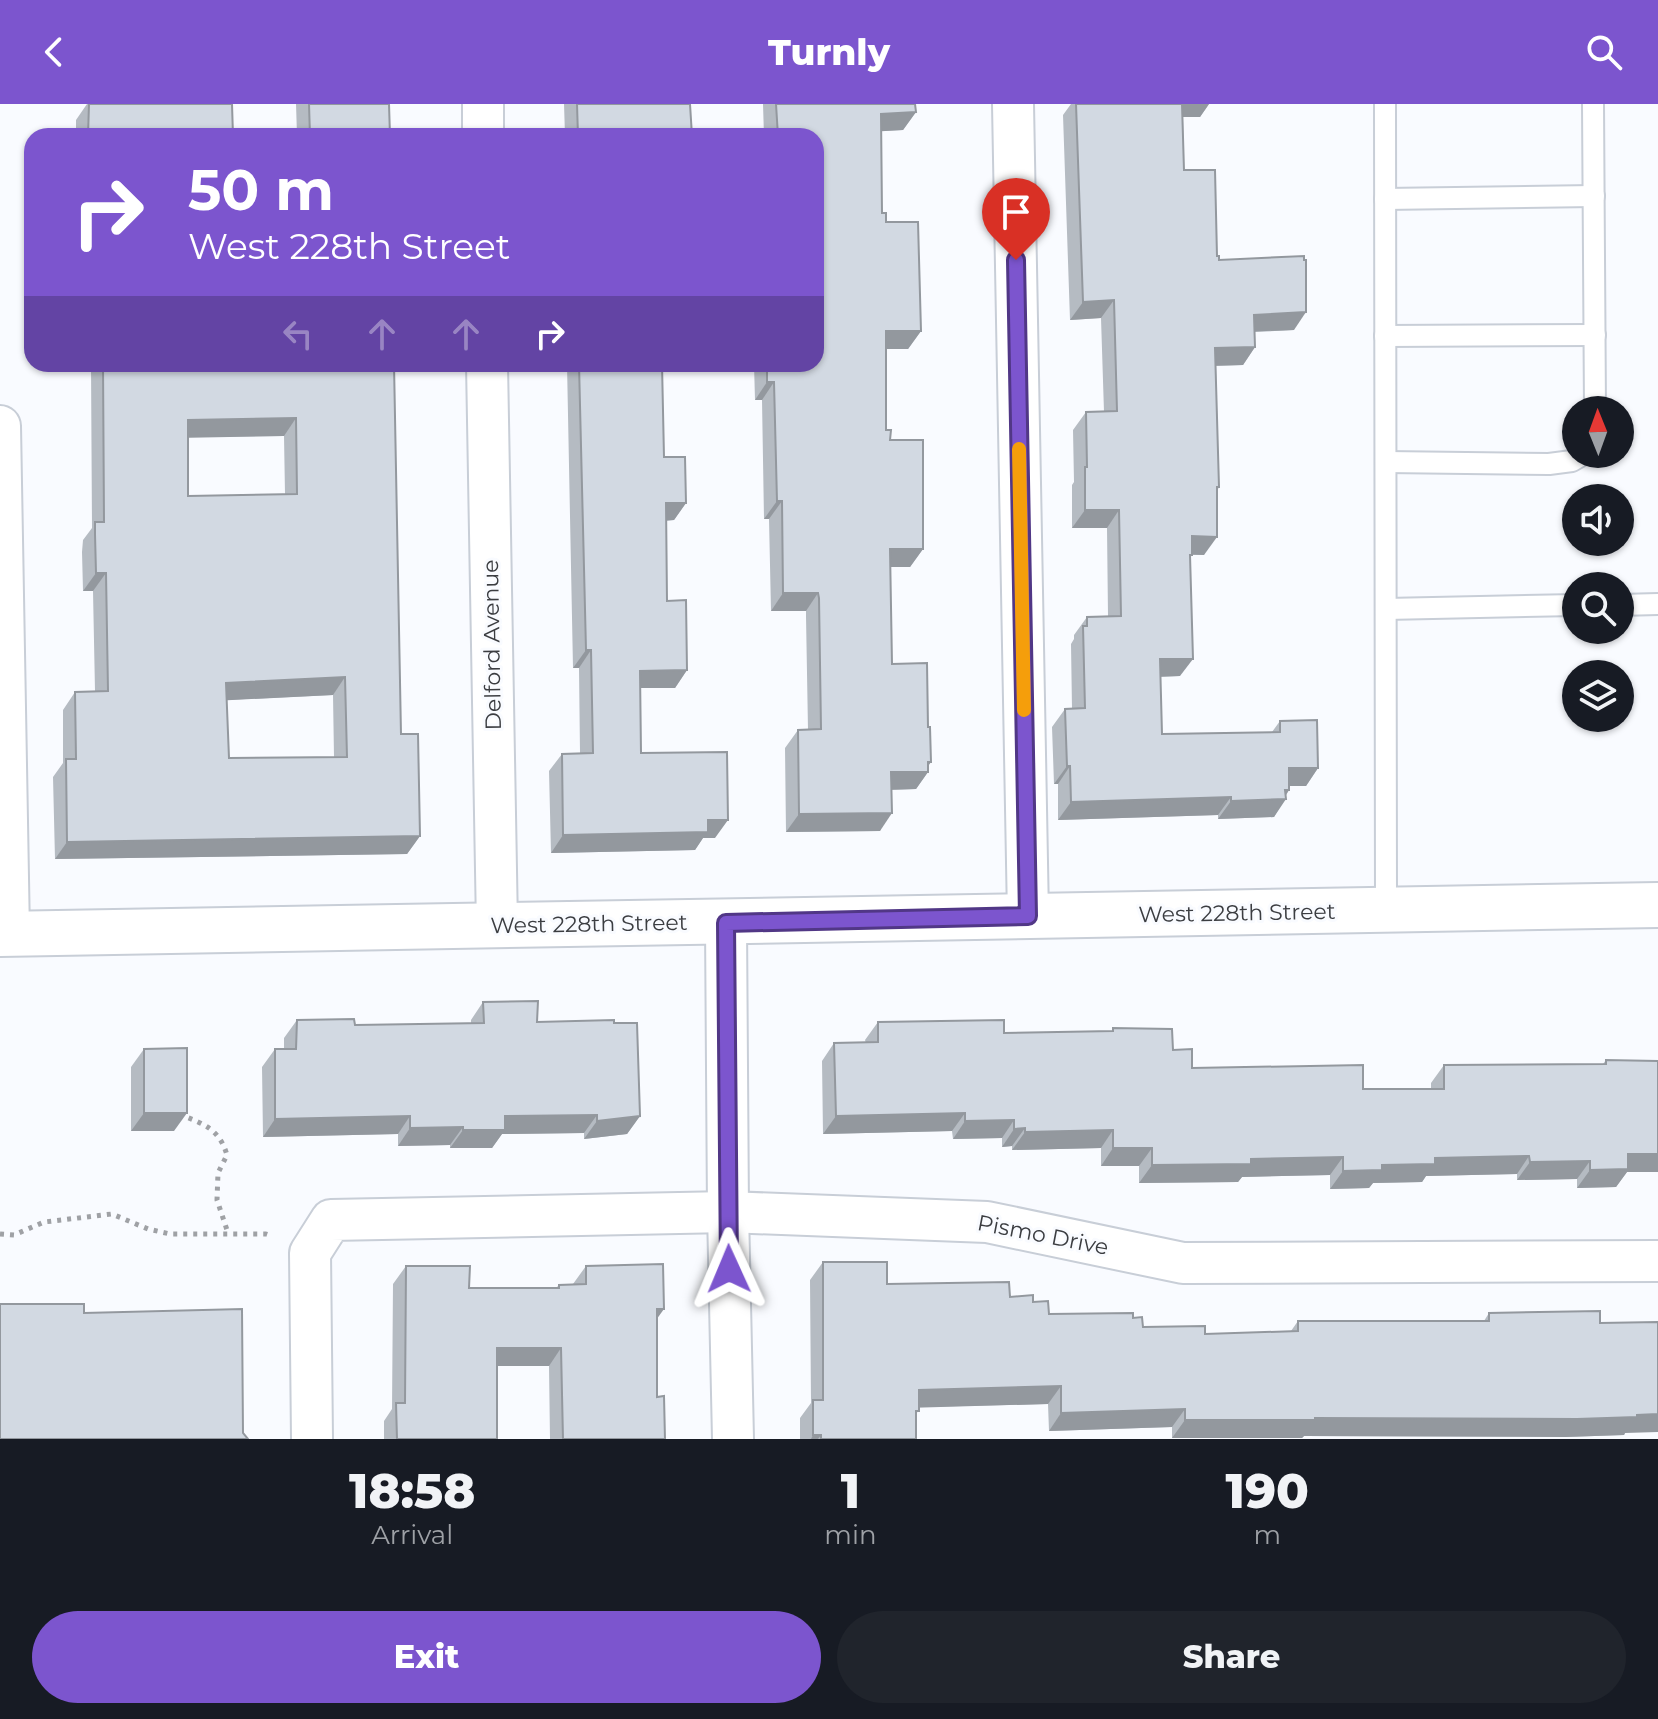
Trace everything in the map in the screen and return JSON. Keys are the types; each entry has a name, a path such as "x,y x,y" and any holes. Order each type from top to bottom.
{"street":[{"path":"483,104 483,128"},
{"path":"1013,104 1028,916"},
{"name":"Delford Avenue","path":"487,372 497,926"},
{"path":"0,426 4,934"},
{"name":"West 228th Street","path":"4,934 1658,905"},
{"path":"726,923 733,1439"},
{"name":"Pismo Drive","path":"320,1236 728,1212 987,1222 1183,1263 1658,1261"},
{"path":"312,1439 320,1236"}],"lane":[{"path":"1385,104 1386,910"},
{"path":"1593,104 1595,396"},
{"path":"1385,199 1594,196"},
{"path":"1385,336 1595,335"},
{"path":"1386,462 1562,462"},
{"path":"1634,605 1658,604"},
{"path":"1386,609 1562,605"}],"path":[{"path":"174,1112 209,1127 223,1140 227,1155 218,1173 217,1200 228,1233"},
{"path":"0,1234 14,1235 44,1222 112,1214 148,1229 170,1234 320,1236"}],"building":[{"path":"89,104 232,104 233,128 88,128"},
{"path":"309,104 389,104 390,128 310,128"},
{"path":"577,104 690,104 692,128 578,128"},
{"path":"776,104 915,104 916,112 881,114 882,213 886,213 886,222 918,222 921,331 886,331 886,430 891,430 890,440 923,440 923,549 890,549 892,664 927,663 931,762 928,762 928,772 891,772 892,813 799,814 798,730 821,729 819,598 818,593 783,593 782,501 777,501 774,382 767,382 767,372 824,372 824,128 778,128"},
{"path":"1076,104 1182,104 1184,170 1215,170 1219,260 1304,256 1306,260 1306,312 1254,315 1255,347 1215,348 1219,487 1217,537 1192,536 1193,659 1160,659 1162,734 1280,732 1280,721 1317,720 1318,768 1289,768 1286,799 1231,801 1231,797 1071,802 1065,709 1085,708 1083,626 1087,626 1087,617 1121,616 1119,510 1085,510 1086,412 1117,411 1114,300 1083,302"},
{"path":"103,372 394,372 401,734 418,734 420,836 67,842 66,759 76,759 75,692 108,691 106,573 96,573 95,522 104,522","holes":["296,418 297,494 188,496 188,420","345,677 347,757 229,758 226,683"]},
{"path":"579,372 662,372 664,457 685,457 686,503 666,503 667,601 686,600 687,670 640,671 641,753 727,752 728,820 708,820 708,832 563,835 562,754 593,753 591,650 586,650"},
{"path":"538,1001 537,1022 614,1020 614,1023 637,1023 640,1116 597,1121 597,1115 505,1116 505,1130 410,1128 410,1116 275,1119 275,1049 296,1049 297,1020 354,1019 355,1025 484,1023 483,1002"},
{"path":"1004,1020 1004,1033 1113,1031 1113,1028 1172,1029 1173,1050 1192,1049 1192,1068 1363,1065 1363,1089 1444,1089 1444,1065 1658,1061 1658,1154 1628,1154 1628,1169 1590,1170 1590,1161 1530,1162 1529,1156 1435,1158 1435,1164 1382,1165 1382,1170 1343,1171 1343,1157 1251,1159 1251,1164 1152,1165 1152,1148 1113,1148 1113,1130 1025,1132 1025,1128 1014,1129 1014,1120 965,1121 965,1113 836,1116 834,1043 878,1042 878,1022"},
{"path":"187,1048 187,1113 144,1113 144,1049"},
{"path":"823,1262 887,1262 887,1284 1009,1282 1010,1297 1033,1295 1033,1302 1048,1301 1049,1314 1133,1313 1133,1318 1142,1317 1143,1327 1205,1326 1205,1334 1298,1331 1298,1321 1489,1321 1489,1313 1600,1311 1600,1323 1658,1322 1658,1414 1577,1419 1185,1420 1185,1409 1061,1413 1061,1386 919,1390 916,1439 821,1439 821,1435 813,1435 813,1400 823,1400"},
{"path":"663,1264 664,1309 657,1309 657,1397 664,1396 665,1439 563,1439 561,1348 497,1348 497,1439 397,1439 396,1403 405,1403 406,1266 470,1266 469,1288 559,1288 559,1285 586,1284 586,1266"},
{"path":"0,1304 84,1304 84,1313 242,1309 243,1433 248,1439 0,1439"}],"slow traffic":[{"path":"1019,449 1024,710"}],"route":[{"path":"729,1269 726,923 1028,916 1016,260"}]}
